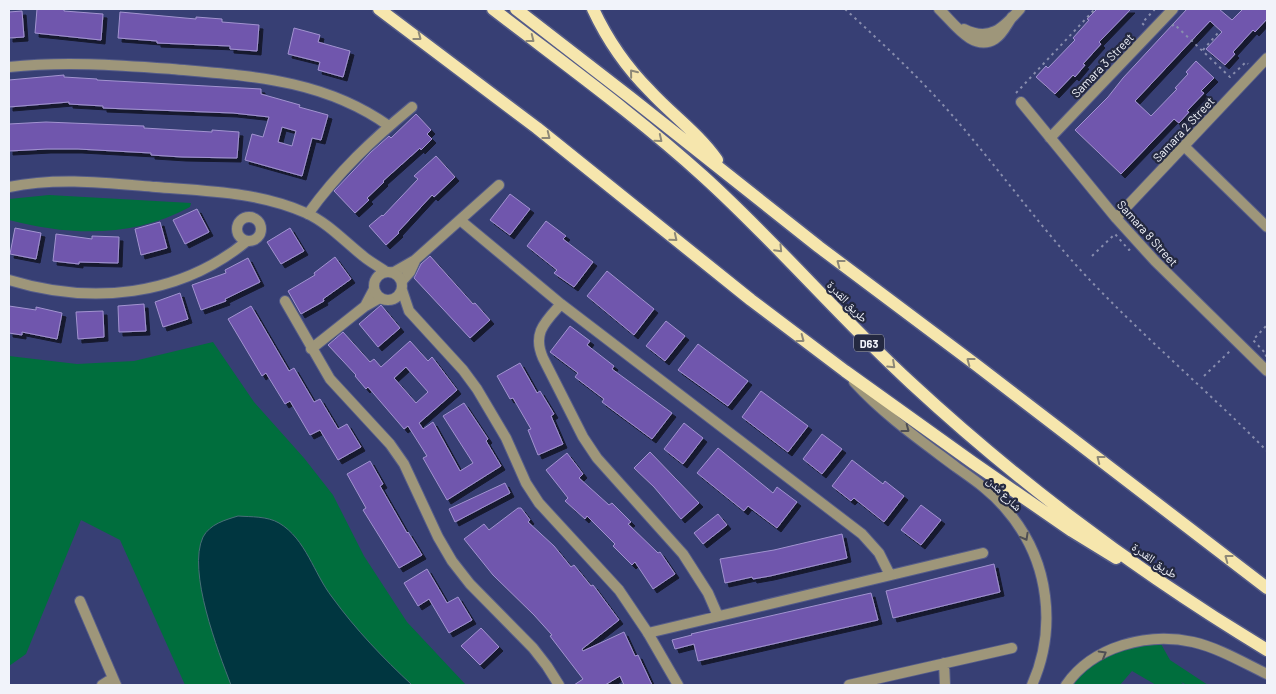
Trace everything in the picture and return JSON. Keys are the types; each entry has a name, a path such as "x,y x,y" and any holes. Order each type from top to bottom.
{"main road":[{"path":"379,9 530,122 744,295 845,371 931,433 1087,540 1117,559 1166,585"},
{"name":"طريق القدرة","path":"493,9 628,114 701,174 767,236 882,356 951,419 1077,521 1166,585 1267,650"},
{"name":"طريق القدرة","path":"516,9 726,172 819,247 1267,588"},
{"path":"593,9 613,46 631,70 650,92 695,133 726,172"}],"street":[{"path":"939,9 971,40 988,42 1002,33 1012,17 1020,9"},
{"name":"Samara 3 Street","path":"1050,138 1173,9"},
{"path":"9,67 71,63 107,64 246,75 272,79 311,88 341,98 370,113 389,126"},
{"name":"Samara 2 Street","path":"1116,218 1263,66"},
{"name":"Samara 8 Street","path":"1021,102 1116,218 1155,261 1263,367"},
{"path":"308,214 340,172 412,107"},
{"path":"1184,146 1267,226"},
{"path":"9,188 28,183 66,181 255,196 283,204 308,214 328,227 362,256 389,272 402,285 409,311"},
{"path":"376,278 415,260 499,185"},
{"path":"460,220 561,304 862,534 879,553 890,575"},
{"path":"9,280 50,290 81,293 131,291 152,288 193,275 230,254 247,241"},
{"path":"362,256 376,278 380,296"},
{"path":"311,349 380,296 396,298 415,260"},
{"path":"380,296 409,311 452,357 477,389 506,438 526,484 539,503 613,584 648,633 678,685"},
{"path":"285,301 330,379 379,431 404,464 438,537 452,561 470,584 533,648 559,685"},
{"path":"561,304 541,330 538,339 539,349 543,358 596,458 683,554 708,593 718,616"},
{"name":"شارع مُدن","path":"845,371 887,415 995,497 1020,528 1038,564 1046,604 1044,644 1038,670 1032,685"},
{"path":"648,633 982,553"},
{"path":"80,601 115,682 102,685"},
{"path":"1066,685 1086,664 1107,651 1130,643 1154,639 1175,639 1194,642 1212,648 1267,674"},
{"path":"849,685 1012,648"},
{"path":"944,663 945,685"}],"path":[{"path":"845,9 882,42 930,90 1047,232 1102,292 1267,451"},
{"path":"1021,102 1015,95 1095,9"},
{"path":"1151,32 1142,23 1155,9"},
{"path":"1169,28 1174,24 1230,77 1246,62 1263,66"},
{"path":"1203,50 1218,33"},
{"path":"1092,256 1115,234 1129,250 1138,242"},
{"path":"1263,367 1266,355 1253,340 1267,325"},
{"path":"1204,376 1232,350 1236,354 1243,347"}],"green space":[{"path":"49,195 191,203 190,207 168,217 124,229 78,231 55,229 9,220 9,199"},
{"path":"213,342 254,402 304,458 333,495 364,556 407,622 466,685 185,685 120,540 81,520 26,654 9,666 9,356 77,364 134,361"},
{"path":"1145,643 1161,644 1170,660 1208,685 1187,685 1181,682 1184,685 1156,685 1132,671 1120,685 1065,685 1096,658"}],"shaded area":[{"path":"238,516 269,519 279,523 288,530 303,547 326,588 341,609 370,643 412,685 231,685 206,611 201,590 199,552 203,537 210,529 218,523"}],"building":[{"path":"37,9 64,9 64,11 103,14 101,40 35,33"},
{"path":"1097,9 1131,9 1099,42 1101,44 1083,64 1085,65 1075,77 1073,75 1055,94 1036,77 1046,66 1048,68 1075,40 1073,38"},
{"path":"1187,9 1219,9 1232,20 1243,9 1267,9 1267,19 1255,32 1253,30 1233,52 1235,54 1225,65 1206,49 1222,32 1210,21 1135,101 1151,116 1177,89 1175,88 1188,74 1186,72 1196,61 1214,78 1201,91 1204,93 1187,111 1189,112 1179,123 1174,119 1121,174 1075,130 1108,97 1123,78"},
{"path":"22,11 24,37 9,38 9,12"},
{"path":"120,12 196,19 196,17 222,19 222,22 259,25 257,51 230,49 230,46 157,43 157,41 118,38"},
{"path":"294,28 320,35 318,42 350,51 343,77 318,70 320,62 288,54"},
{"path":"64,75 64,77 97,80 261,89 261,94 328,115 321,140 312,138 302,176 245,160 252,134 263,137 269,117 233,113 103,108 103,106 69,104 69,102 9,107 9,80","holes":["282,127 296,131 292,146 278,142"]},
{"path":"416,114 431,130 427,134 432,139 383,181 367,198 369,200 355,213 334,191 371,152 389,136 391,138"},
{"path":"46,122 239,132 237,158 182,157 151,155 151,153 78,149 9,151 9,124"},
{"path":"436,156 455,177 434,197 432,195 386,245 369,226 383,216 418,179 414,176"},
{"path":"510,194 530,209 510,235 490,220"},
{"path":"197,209 209,232 185,244 173,220"},
{"path":"546,221 566,236 563,239 593,262 574,287 554,273 557,270 527,246"},
{"path":"160,222 167,248 141,255 135,229"},
{"path":"15,228 41,233 36,259 10,254"},
{"path":"290,228 304,251 281,264 267,242"},
{"path":"56,234 92,239 92,236 119,237 118,263 79,262 79,264 53,261"},
{"path":"430,256 490,320 470,338 414,278 421,264"},
{"path":"335,257 351,279 323,299 324,301 301,314 288,291 315,275 314,273"},
{"path":"248,258 260,282 225,299 226,301 201,310 192,285 226,273 225,270"},
{"path":"607,271 654,309 634,335 587,296"},
{"path":"180,293 188,319 163,327 155,302"},
{"path":"144,304 146,331 119,332 118,306"},
{"path":"381,305 400,328 378,347 359,324"},
{"path":"9,306 36,310 36,307 62,313 57,339 22,332 22,335 9,333"},
{"path":"251,306 289,371 294,368 314,402 320,399 338,429 347,424 361,447 338,460 320,430 310,435 290,401 285,404 266,373 262,376 228,319"},
{"path":"103,311 104,337 78,339 76,312"},
{"path":"666,321 685,336 665,361 646,346"},
{"path":"570,326 590,341 587,345 614,366 612,369 672,413 652,439 602,402 604,399 575,377 578,373 550,352"},
{"path":"343,332 370,362 374,359 381,367 410,341 428,361 432,357 457,390 419,423 423,429 433,422 460,471 473,463 443,416 464,403 488,439 486,441 501,466 447,500 423,458 427,456 408,426 404,429 328,345","holes":["406,367 428,392 416,403 394,378"]},
{"path":"698,344 748,381 728,406 678,370"},
{"path":"520,363 537,393 540,391 554,414 551,416 563,444 538,455 528,430 531,429 513,398 510,399 497,376"},
{"path":"761,391 808,426 788,452 742,417"},
{"path":"684,423 703,438 683,464 664,449"},
{"path":"822,434 842,449 822,474 803,459"},
{"path":"718,448 773,493 777,487 797,502 777,528 748,506 744,511 697,473"},
{"path":"650,452 699,503 681,519 654,487 634,468"},
{"path":"567,453 583,474 579,478 609,505 612,503 631,522 628,524 658,553 660,552 675,574 653,589 635,562 632,565 613,546 615,544 587,516 585,519 565,501 568,498 546,470"},
{"path":"852,460 883,484 885,481 904,496 884,522 854,498 851,501 832,486"},
{"path":"370,461 383,484 380,486 422,555 399,568 363,510 366,508 347,474"},
{"path":"505,483 510,493 455,522 449,509"},
{"path":"921,505 941,520 921,545 901,530"},
{"path":"518,508 521,508 530,520 528,522 554,546 571,567 574,565 591,586 593,585 619,620 582,649 583,651 624,632 635,656 638,655 652,685 624,685 620,676 605,685 574,685 583,679 550,636 552,635 493,575 464,539 484,524 489,530"},
{"path":"718,514 727,525 703,544 694,533"},
{"path":"842,534 847,558 770,576 753,579 752,577 725,583 720,559 774,550"},
{"path":"994,564 1000,592 893,618 886,591"},
{"path":"427,569 447,603 458,597 472,620 449,633 429,599 418,606 404,583"},
{"path":"871,593 878,620 698,661 694,644 675,649 672,640 691,634"},
{"path":"481,628 499,647 480,665 461,646"}]}
